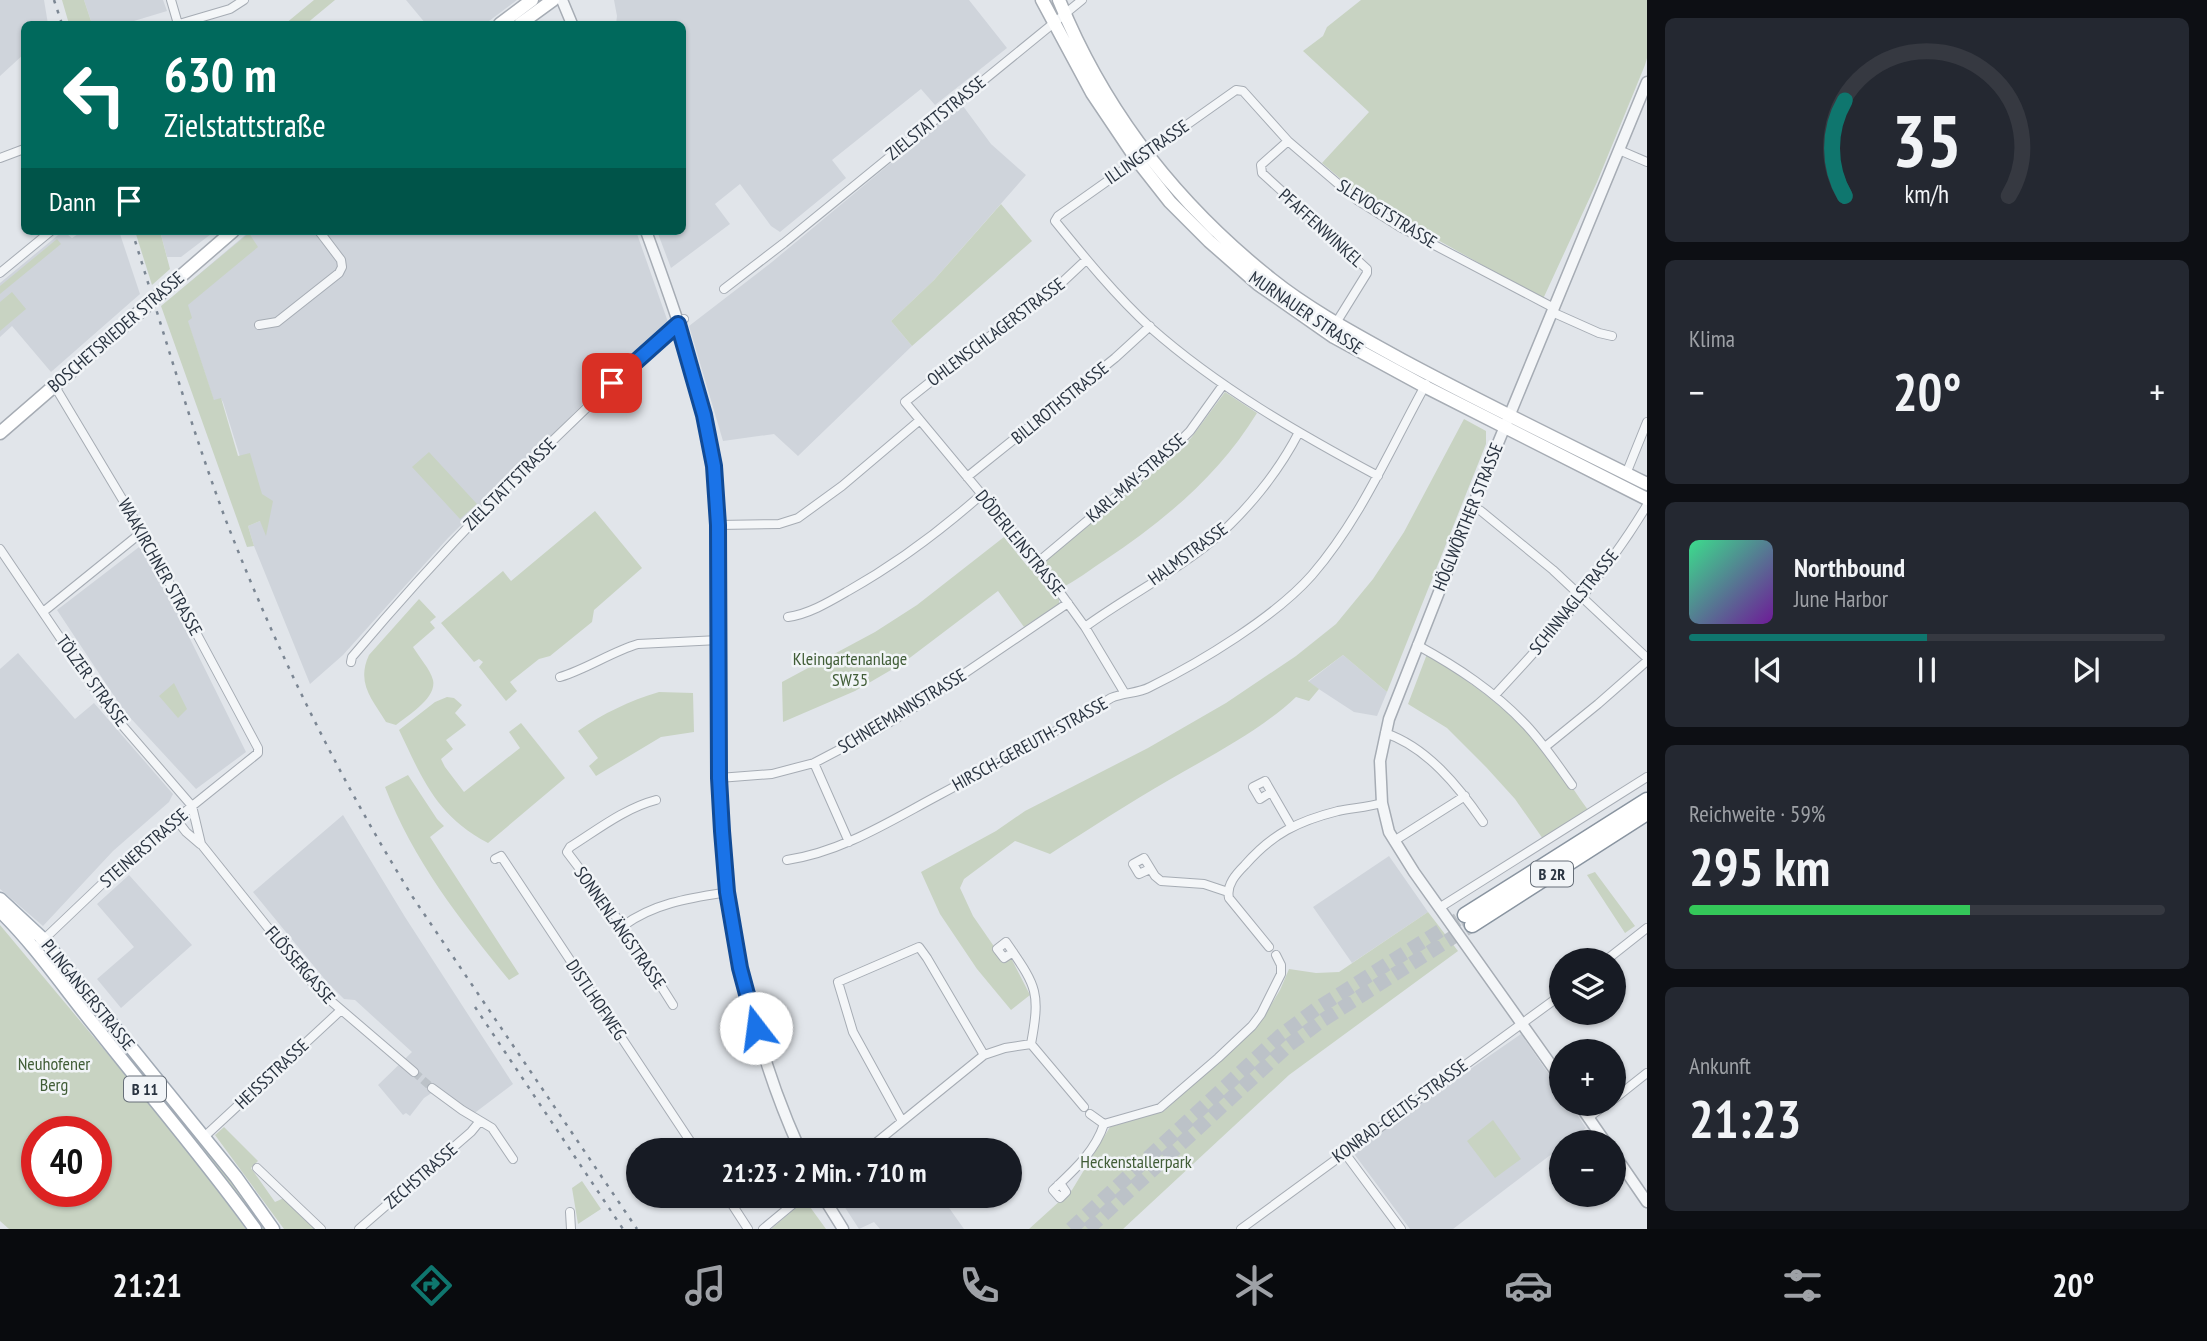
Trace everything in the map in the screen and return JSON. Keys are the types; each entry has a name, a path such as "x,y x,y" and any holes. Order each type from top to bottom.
{"highway":[{"name":"B 2R","path":"1647,800 1469,920 1647,815"}],"main road":[{"path":"504,21 532,0"},
{"path":"524,21 553,0"},
{"name":"MURNAUER STRASSE","path":"1042,0 1092,93 1141,157 1236,250 1273,280 1427,381"},
{"name":"MURNAUER STRASSE","path":"1059,0 1068,12 1100,86 1170,202 1258,284 1334,337 1507,421 1647,484"},
{"name":"BOSCHETSRIEDER STRASSE","path":"0,433 228,235"},
{"name":"MURNAUER STRASSE","path":"1507,421 1647,502"},
{"name":"PLINGANSERSTRASSE","path":"0,899 204,1137 273,1229"},
{"name":"PLINGANSERSTRASSE","path":"0,911 39,944 66,991 255,1229"}],"street":[{"path":"171,0 177,21"},
{"path":"188,21 230,9 244,0"},
{"path":"562,0 571,21"},
{"name":"ZIELSTATTSTRASSE","path":"724,289 1082,0"},
{"name":"HÖGLWÖRTHER STRASSE","path":"1549,1062 1394,841 1382,803 1380,772 1385,733 1417,645 1647,82"},
{"name":"ILLINGSTRASSE","path":"1086,260 1055,221 1058,216 1236,90 1242,90"},
{"name":"SLEVOGTSTRASSE","path":"1242,90 1288,141 1357,200 1553,310 1612,336"},
{"name":"PFAFFENWINKEL","path":"1288,141 1261,165 1262,173 1367,269 1336,323"},
{"path":"1619,149 1647,162"},
{"path":"0,158 21,150"},
{"path":"0,273 46,235"},
{"path":"260,324 276,322 339,273 341,260 322,235"},
{"path":"648,235 681,321 709,435 717,492 719,778 727,892 740,968 763,1052 795,1138"},
{"path":"1086,260 1150,326 1223,385 1298,432 1378,476"},
{"name":"OHLENSCHLAGERSTRASSE","path":"905,402 1054,289 1086,260"},
{"name":"ZIELSTATTSTRASSE","path":"351,663 352,657 447,549 586,407 681,321"},
{"name":"BILLROTHSTRASSE","path":"967,477 1115,358 1150,326"},
{"name":"HIRSCH-GEREUTH-STRASSE","path":"787,860 826,852 849,842 1033,745 1124,692 1137,693 1175,673 1263,618 1310,577 1333,549 1378,476 1427,381"},
{"name":"WAAKIRCHNER STRASSE","path":"54,385 142,532 258,748 258,753"},
{"name":"KARL-MAY-STRASSE","path":"1038,562 1168,453 1201,417 1223,385"},
{"name":"DÖDERLEINSTRASSE","path":"905,402 1038,562 1086,627 1124,692"},
{"path":"718,525 779,524 798,519 920,421"},
{"path":"1626,474 1647,422"},
{"name":"HALMSTRASSE","path":"1086,627 1180,565 1220,533 1266,483 1298,432"},
{"path":"788,617 813,610 865,582 929,540 981,495"},
{"name":"SCHINNAGLSTRASSE","path":"1495,695 1582,596 1610,560 1647,502"},
{"path":"1472,507 1582,596 1647,659 1610,694 1545,747"},
{"path":"43,612 142,532"},
{"name":"TÖLZER STRASSE","path":"0,549 109,710 192,806"},
{"name":"SCHNEEMANNSTRASSE","path":"719,778 772,774 814,763 915,707 1068,603"},
{"path":"560,677 638,644 719,640"},
{"path":"1417,645 1473,678 1495,695 1545,747 1572,785"},
{"path":"1385,733 1417,750 1435,765 1465,796 1483,822"},
{"name":"STEINERSTRASSE","path":"39,944 94,890 258,753"},
{"path":"814,763 849,842"},
{"path":"1439,908 1647,777"},
{"path":"1271,792 1291,826"},
{"path":"1394,841 1465,796"},
{"name":"SONNENLÄNGSTRASSE","path":"656,800 608,822 570,847 567,852 623,926 673,1005"},
{"path":"1269,947 1229,898 1228,892 1235,876 1268,841 1291,826 1338,811 1382,803"},
{"name":"FLÖSSERGASSE","path":"192,806 201,845"},
{"name":"FLÖSSERGASSE","path":"176,819 201,845 317,989 414,1072"},
{"name":"DISTLHOFWEG","path":"495,859 501,856 507,864 688,1138"},
{"path":"1150,869 1161,881 1204,884 1228,892"},
{"path":"623,926 638,914 655,907 727,892"},
{"path":"1622,948 1647,928"},
{"path":"902,1121 854,1034 838,982 919,947 984,1055"},
{"path":"1013,952 1024,967 1037,996 1031,1044 1087,1111 1104,1124"},
{"path":"1104,1124 1160,1108 1252,1026 1281,974 1281,965 1276,955"},
{"name":"KONRAD-CELTIS-STRASSE","path":"1241,1229 1549,1004"},
{"name":"HEISSSTRASSE","path":"204,1137 340,1011"},
{"path":"881,1138 984,1055 1031,1044"},
{"path":"1626,1089 1647,1073"},
{"path":"432,1088 494,1130 513,1159"},
{"path":"1591,1116 1588,1118 1597,1130"},
{"name":"ZECHSTRASSE","path":"359,1229 471,1132 480,1121"},
{"path":"1058,1185 1087,1156 1099,1139 1104,1124"},
{"path":"1344,1152 1401,1229"},
{"path":"257,1168 320,1229"},
{"path":"1626,1171 1647,1202"},
{"path":"734,1208 748,1229"},
{"path":"763,1229 788,1208"},
{"path":"830,1208 843,1229"},
{"path":"570,1212 570,1226"}],"shaded area":[{"path":"0,0 44,0 48,21 21,21 21,57 0,76"},
{"path":"84,0 163,0 167,11 134,21 91,21"},
{"path":"406,0 517,0 489,21 424,21"},
{"path":"614,0 969,0 1007,48 935,105 921,89 832,160 846,178 780,232 771,226 740,184 715,204 730,224 671,268 659,235 686,235 686,21 616,21"},
{"path":"963,106 991,144 1026,175 934,280 891,321 912,346 798,456 774,434 723,441 689,326 772,262 952,112"},
{"path":"58,235 68,235 72,238 77,235 120,235 140,294 51,372 12,326 0,337 0,283"},
{"path":"161,235 210,235 181,257 167,257"},
{"path":"245,235 637,235 669,325 587,400 448,538 343,655 310,684 254,546 248,526 260,521 223,402 221,399 214,401 178,292"},
{"path":"143,544 246,752 196,789 124,711 57,610"},
{"path":"18,653 75,719 94,703 173,794 169,802 113,851 43,926 0,889 0,669"},
{"path":"1343,655 1387,692 1377,716 1354,712 1308,682"},
{"path":"343,815 513,1084 468,1118 433,1092 424,1098 410,1116 406,1113 403,1115 378,1085 412,1052 355,1000 344,999 327,982 253,892"},
{"path":"1389,856 1428,912 1352,963 1313,907"},
{"path":"129,875 192,945 121,1008 97,979 134,947 97,904"},
{"path":"1521,1034 1549,1075 1549,1116 1578,1116 1586,1128 1549,1130 1549,1156 1453,1229 1410,1229 1352,1151"},
{"path":"845,1208 949,1208 964,1229 880,1229 874,1222 859,1229"}],"green space":[{"path":"62,0 84,0 91,21 68,21"},
{"path":"314,0 335,0 310,21 289,21"},
{"path":"1361,0 1647,0 1645,65 1597,182 1543,299 1363,198 1322,163 1369,112 1303,51 1323,36 1327,27"},
{"path":"1001,204 1032,241 912,346 891,321 934,280"},
{"path":"136,235 161,235 170,269 152,285"},
{"path":"247,235 250,235 258,247 188,305 192,318 188,321 214,400 221,398 238,456 250,453 262,494 273,501 266,536 260,521 248,526 254,546 247,547 161,306"},
{"path":"57,239 61,244 0,294 0,286"},
{"path":"12,292 26,309 0,331 0,302"},
{"path":"1225,392 1257,413 1226,457 1189,495 1149,529 1059,589 1044,567 1044,562 1170,459 1191,438"},
{"path":"1464,419 1486,431 1486,444 1387,692 1343,655 1308,681 1319,689 1309,701 1296,697 1251,732 1050,854 1015,841 964,879 960,888 973,916 1002,958 1011,958 1030,995 1011,1010 977,969 940,914 921,872 996,831 1025,811 1148,748 1226,703 1296,656 1336,624 1373,579 1404,532"},
{"path":"429,452 477,504 460,519 412,467"},
{"path":"595,511 642,568 594,610 592,622 550,656 539,659 510,682 517,691 506,701 479,667 483,662 479,659 474,662 441,623 503,571 511,581"},
{"name":"Kleingartenanlage SW35","path":"1004,537 1028,567 1034,562 1059,598 1059,604 1024,627 998,591 903,663 855,691 783,722 782,682 875,632 917,605"},
{"path":"419,599 436,617 430,622 435,628 413,647 433,680 433,687 426,700 396,725 386,722 371,698 365,682 365,665 369,655"},
{"path":"1427,654 1476,687 1521,725 1552,760 1588,810 1543,839 1515,799 1447,728 1408,704"},
{"path":"174,683 187,709 178,718 159,696"},
{"path":"659,692 693,693 694,732 661,737 596,776 589,766 598,758 578,731 617,708"},
{"path":"447,697 454,698 462,705 455,713 466,725 446,740 453,749 441,759 464,792 520,748 509,732 521,723 565,778 488,843 470,832 443,808 424,780 399,730 435,702"},
{"path":"408,775 444,826 430,837 519,974 509,980 439,888 396,814 385,787"},
{"path":"1595,872 1635,926 1625,933 1587,875"},
{"name":"Heckenstallerpark","path":"1428,912 1458,951 1289,1075 1123,1229 1029,1229 1072,1190 1110,1127 1164,1111 1260,1023 1289,969 1316,973 1339,972"},
{"name":"Neuhofener Berg","path":"0,925 205,1173 246,1229 9,1229 0,1221"},
{"path":"55,958 269,1229 260,1229 49,963"},
{"path":"1493,1120 1521,1159 1495,1178 1467,1141"},
{"path":"224,1127 258,1161 251,1168 275,1202 284,1198 317,1229 284,1229 215,1135"},
{"path":"582,1181 601,1209 578,1224 572,1188"},
{"path":"796,1208 811,1208 826,1229 771,1229"}],"tunnel":[{"path":"1071,1229 1281,1035 1316,1009 1465,915"},
{"path":"1088,1229 1289,1045 1323,1020 1472,925"},
{"path":"414,1072 432,1088"}],"railway":[{"path":"54,0 61,21"},
{"path":"133,235 212,483 265,616 310,712 359,805 412,896 637,1229"},
{"path":"475,1007 623,1229"}],"route":[{"path":"612,383 678,324 709,435 717,492 719,778 722,831 727,892 740,968 756,1028"}]}
